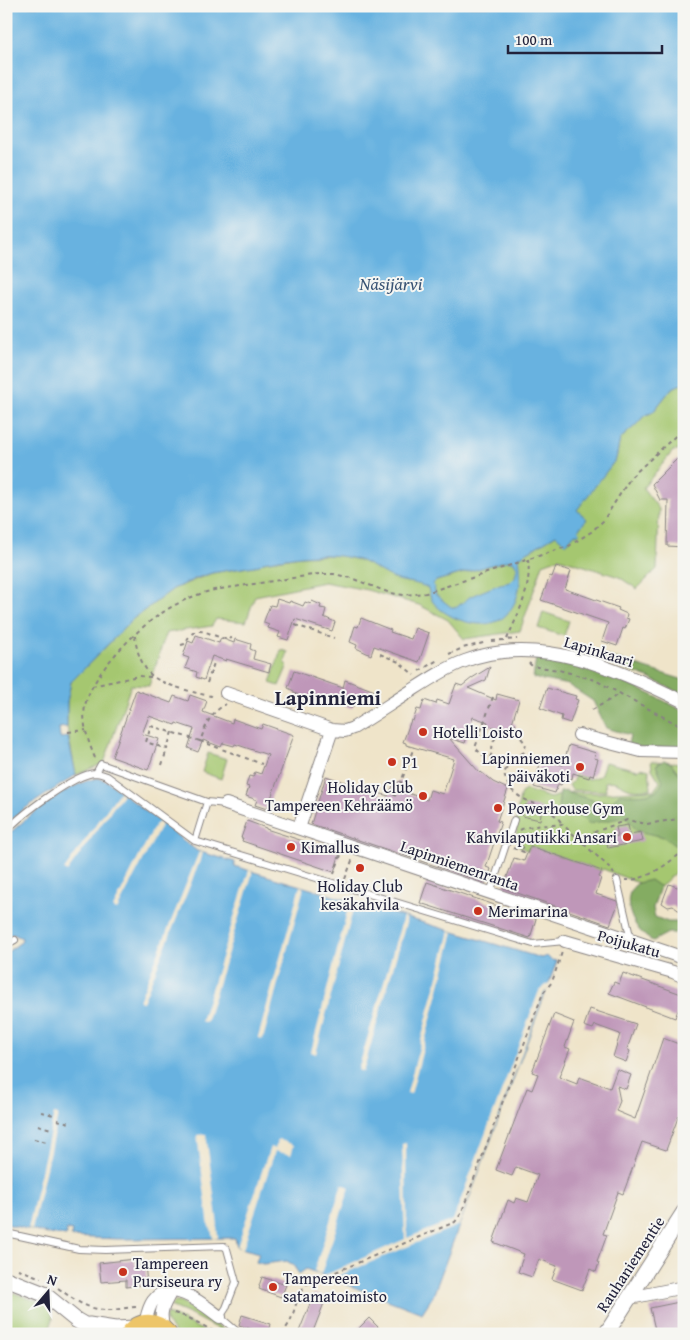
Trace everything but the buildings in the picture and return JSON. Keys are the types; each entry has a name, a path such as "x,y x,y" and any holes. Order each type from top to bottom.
{"main road":[{"path":"144,1321 155,1325 165,1332"}],"street":[{"name":"Lapinkaari","path":"225,694 332,730 345,731 465,660 493,653 527,651 569,656 639,681 684,702"},
{"path":"299,828 332,730"},
{"path":"579,735 641,752 684,752"},
{"name":"Lapinniemenranta","path":"226,804 684,958"},
{"name":"Poijukatu","path":"565,941 673,972 684,977"},
{"name":"Rauhaniementie","path":"606,1334 684,1212"},
{"path":"10,1274 44,1294 66,1313 100,1334"},
{"path":"630,1298 684,1287"},
{"path":"82,1323 115,1329 144,1321 157,1297 172,1292 178,1292 193,1298 220,1317"}],"lane":[{"path":"96,773 101,764 206,802 226,804"},
{"path":"6,831 27,812 49,797 79,778 96,773 107,776 195,841 533,944 565,941"},
{"path":"195,841 206,802"},
{"path":"490,893 514,820"},
{"path":"617,880 631,940"},
{"path":"6,946 15,940"},
{"path":"6,1233 79,1249 105,1250 224,1246 227,1249 236,1282 226,1308 220,1317 240,1334"}],"path":[{"path":"101,764 96,759 86,730 85,707 92,686 111,659 134,635 164,611 200,594 306,576 326,574 342,576 390,594 404,595 426,593 513,566 569,546 587,535 603,521 631,477 684,428"},
{"path":"507,639 524,599 528,581 528,560"},
{"path":"295,625 334,638"},
{"path":"182,645 185,644 191,634 199,632 208,632 225,639 232,638"},
{"path":"134,635 140,656 152,677"},
{"path":"408,678 457,650 507,639 525,640 527,642 528,662 532,666 578,674 595,680 684,728"},
{"path":"380,654 399,662 414,675"},
{"path":"207,683 214,663"},
{"path":"92,686 138,676 152,677 174,686 211,696 225,694"},
{"path":"592,710 620,692"},
{"path":"200,741 209,718 225,694"},
{"path":"494,697 475,748 485,757 490,757 496,738"},
{"path":"167,749 146,742 151,726 200,741 262,764"},
{"path":"68,732 86,730"},
{"path":"162,765 172,732"},
{"path":"521,738 526,744 524,752 510,762 504,773 513,793 550,811 558,817 562,824 610,868 617,880 632,880 648,874 666,865 684,851"},
{"path":"396,796 393,794 394,788 400,785 414,747"},
{"path":"583,844 592,833 627,820 647,824 684,818"},
{"path":"506,846 524,852 525,850 519,843 519,830 530,826 562,824"},
{"path":"336,870 340,858"},
{"path":"346,874 352,858"},
{"path":"282,1334 289,1326 302,1289 307,1284 455,1222 461,1214 543,992 552,982 561,956"},
{"path":"41,1112 54,1115"},
{"path":"57,1120 70,1123"},
{"path":"38,1125 50,1129"},
{"path":"34,1139 48,1142"},
{"path":"10,1274 44,1279"},
{"path":"55,1286 80,1304 97,1309 113,1310 135,1306 144,1321 187,1317 218,1334"}],"green space":[{"path":"684,383 684,450 673,451 643,488 659,509 657,569 637,589 619,577 559,558 543,564 520,631 464,639 448,620 419,605 367,590 324,582 255,596 246,622 216,619 212,626 166,633 149,686 131,685 104,763 76,775 67,727 67,702 71,682 134,618 173,589 212,573 300,556 339,555 362,561 394,578 407,582 436,581 519,557 556,535 578,534 580,532 578,530 587,519 576,510 616,459 620,439 644,416 653,412 672,388"},
{"path":"543,612 569,621 564,636 538,628"},
{"path":"581,648 684,680 684,695 646,677 579,653"},
{"path":"281,650 288,652 285,663 288,665 279,686 270,683"},
{"path":"536,658 575,665 594,671 649,693 684,711 684,748 644,748 628,744 630,735 606,728 593,701 568,685 533,678"},
{"path":"208,753 227,759 221,779 202,772"},
{"path":"664,760 671,763 684,780 684,844 674,845 664,837 637,831 626,817 588,824 578,816 560,812 558,807 560,792 567,791 568,793 595,800 611,802 619,794 638,795 656,791 663,781 656,765"},
{"path":"651,761 684,763 684,864 660,887 650,881 638,883 603,869 601,871 530,846 528,851 519,846 517,840 517,819 521,793 526,790 550,798 571,792 598,793 654,790 660,782 652,769"},
{"path":"605,762 638,770 641,768 649,770 651,789 631,789 609,781 605,782 606,791 572,790 569,785 575,775 590,779 600,776"},
{"path":"650,880 660,887 653,908 655,917 668,922 681,922 684,919 683,933 668,933 653,941 646,937 634,923 630,914 629,896 632,889 638,883"},
{"path":"6,1290 50,1306 53,1319 48,1333 6,1329"},
{"path":"174,1302 180,1302 231,1334 227,1334 170,1306"},
{"path":"166,1314 210,1334 176,1334 166,1322"}],"water":[{"name":"Näsijärvi","path":"6,6 684,6 684,383 672,388 653,412 644,416 620,439 616,459 577,510 587,519 578,530 580,532 578,535 575,533 566,544 556,535 519,557 520,580 515,602 506,615 498,621 489,624 479,624 458,619 439,609 430,597 428,588 395,579 361,561 336,556 312,555 263,562 260,565 212,573 173,589 134,618 71,682 67,702 67,727 59,728 60,738 68,737 76,775 24,809 6,825","holes":["505,561 513,561 517,567 515,577 510,582 471,596 457,607 451,607 436,595 433,584 436,581"]},
{"path":"98,778 107,781 197,851 235,862 234,866 541,958 547,956 551,960 557,961 433,1296 422,1313 306,1269 299,1274 293,1265 287,1261 263,1264 256,1262 259,1253 237,1247 235,1238 118,1239 71,1237 72,1231 67,1230 66,1236 48,1234 6,1224 6,953 21,942 22,938 13,934 6,937 6,837 36,811 62,793"}],"pier":[{"path":"120,791 123,794 67,872 64,870"},
{"path":"159,822 162,824 117,910 113,908 155,825"},
{"path":"199,852 203,853 143,1002 139,1001"},
{"path":"249,870 252,871 252,875 206,1023 201,1021"},
{"path":"300,886 303,887 303,891 263,1039 258,1038"},
{"path":"351,902 355,903 316,1054 311,1052"},
{"path":"403,917 406,918 406,923 363,1072 358,1070"},
{"path":"450,931 454,932 411,1094 407,1093"},
{"path":"551,981 544,993 459,1225 331,1279 323,1276 405,1239 402,1144 406,1143 407,1238 453,1220 539,991"},
{"path":"54,1114 58,1115 32,1230 28,1229"},
{"path":"206,1134 218,1226 218,1238 213,1239 211,1228 209,1227 197,1135"},
{"path":"278,1139 294,1145 291,1155 275,1151 243,1249 237,1247 270,1147 275,1149"},
{"path":"342,1184 350,1187 321,1274 314,1271"}],"place":[{"name":"Hotelli Loisto","path":"423,732"},
{"name":"P1","path":"392,762"},
{"name":"Lapinniemen päiväkoti","path":"580,767"},
{"name":"Holiday Club Tampereen Kehräämö","path":"423,796"},
{"name":"Powerhouse Gym","path":"498,808"},
{"name":"Kahvilaputiikki Ansari","path":"627,837"},
{"name":"Kimallus","path":"291,847"},
{"name":"Holiday Club kesäkahvila","path":"360,868"},
{"name":"Merimarina","path":"478,911"},
{"name":"Tampereen Pursiseura ry","path":"123,1272"},
{"name":"Tampereen satamatoimisto","path":"273,1287"}],"district":[{"name":"Lapinniemi","path":"328,697"}]}
